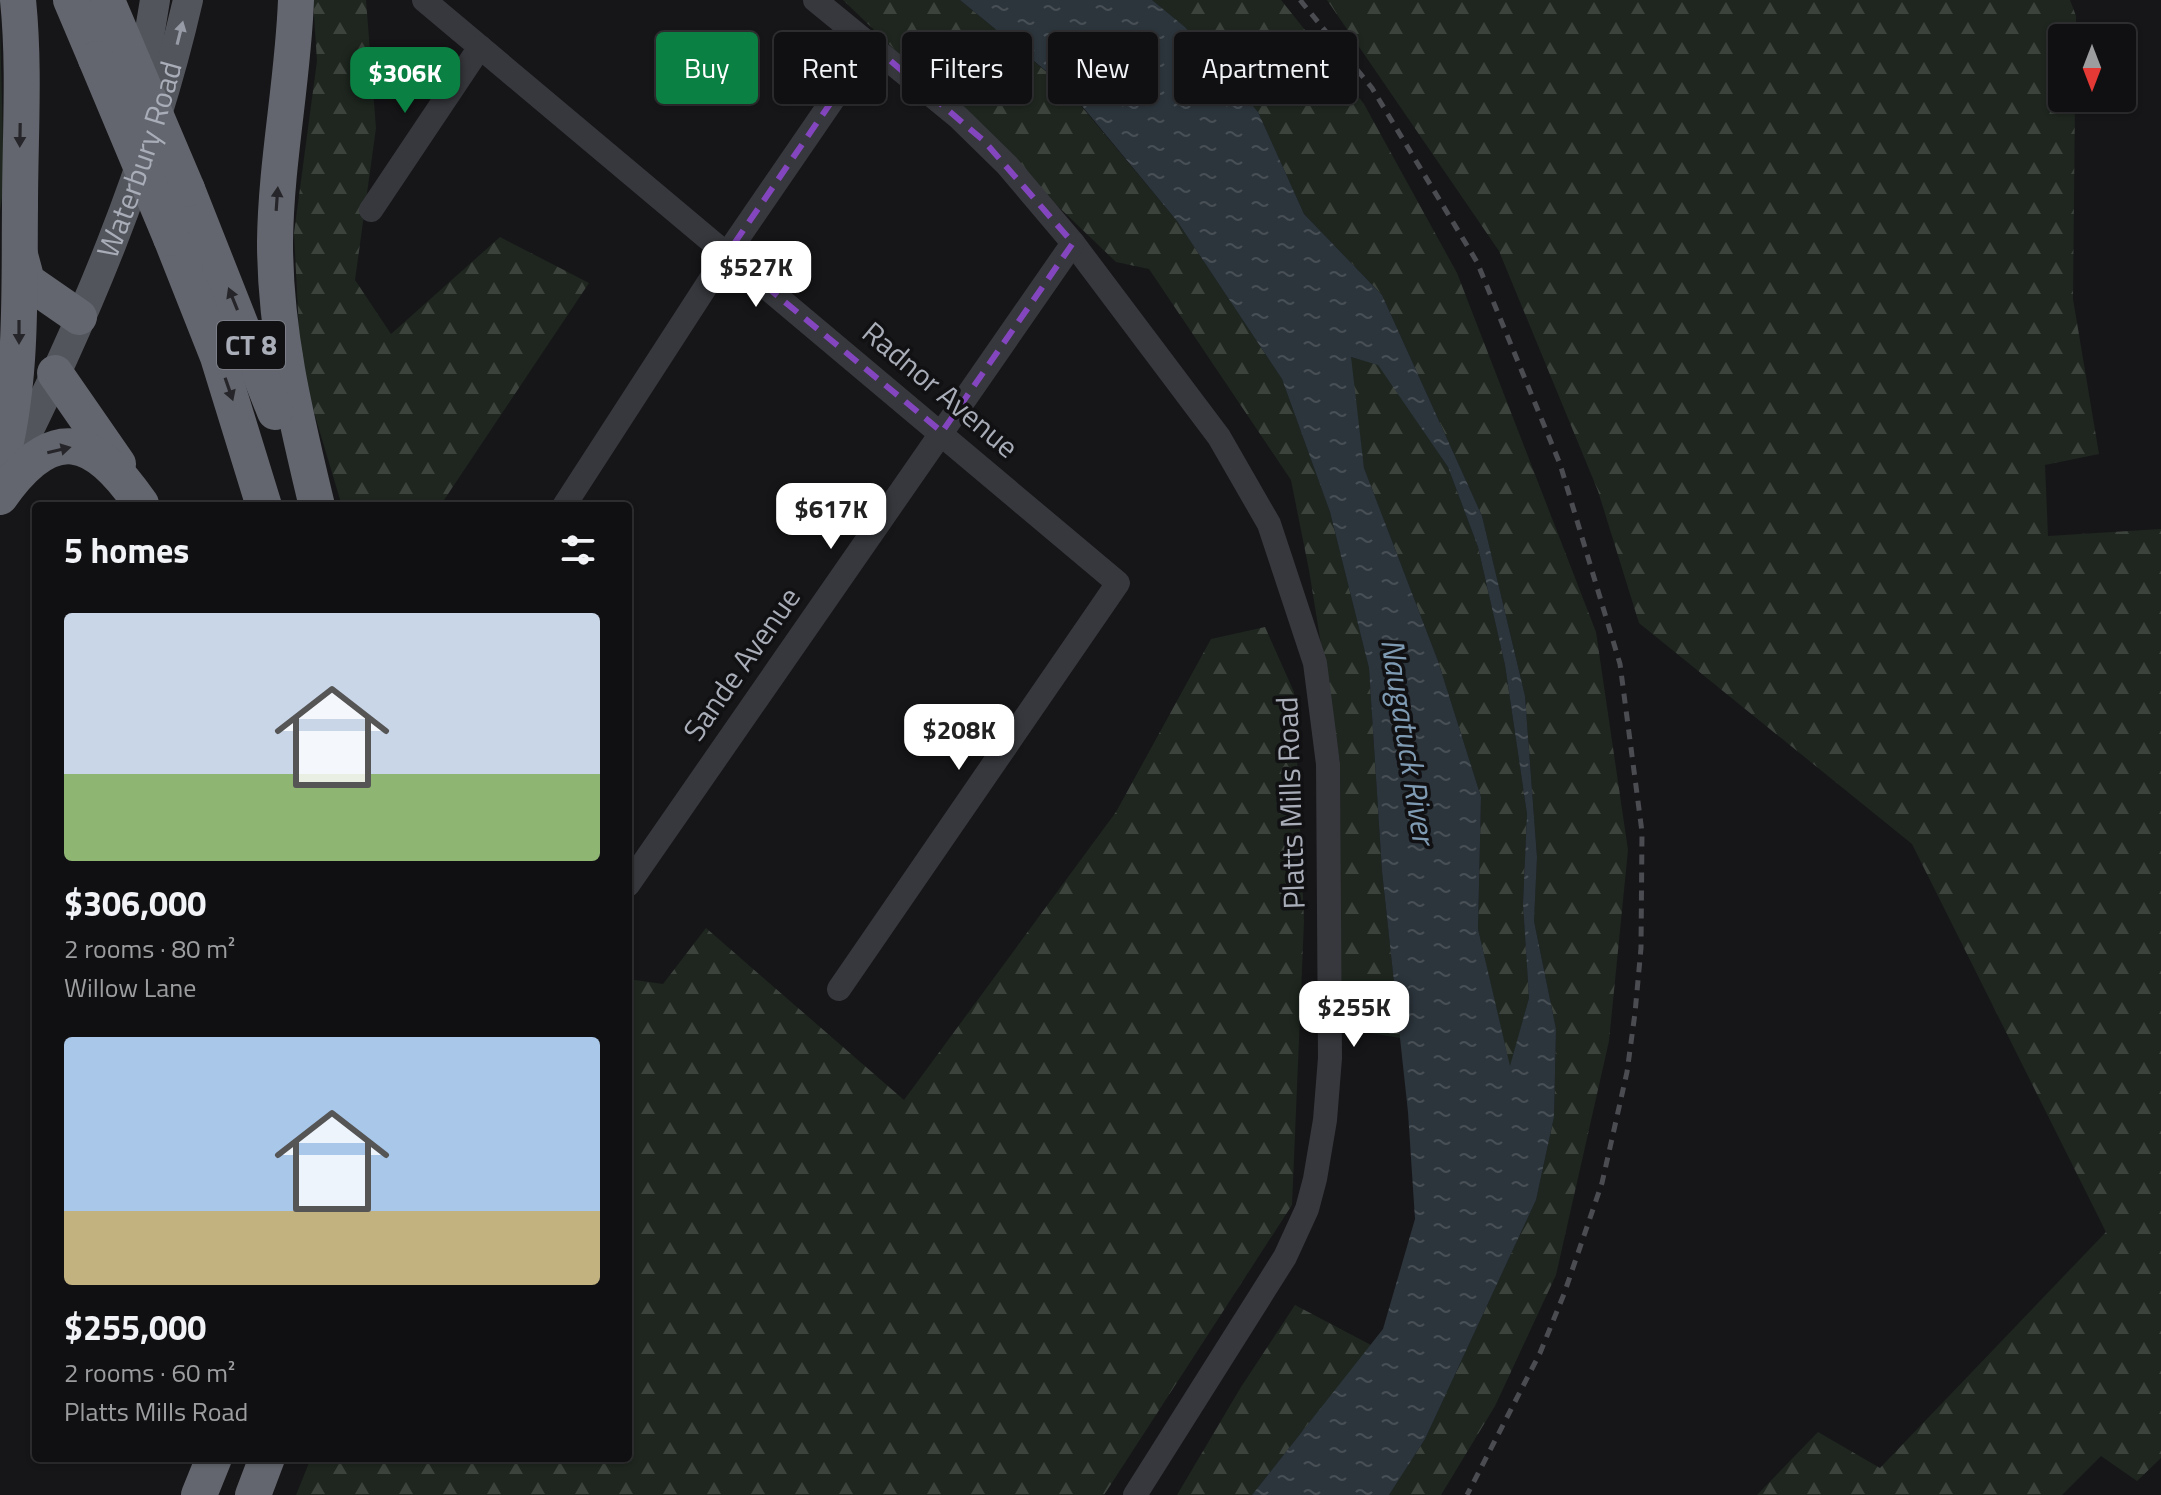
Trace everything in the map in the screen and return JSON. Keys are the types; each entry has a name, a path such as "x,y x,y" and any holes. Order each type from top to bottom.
{"highway":[{"path":"0,467 17,374 21,57 18,0"},
{"name":"CT 8","path":"71,0 218,357 263,502"},
{"path":"296,0 278,179 276,274 285,368 316,502"},
{"name":"CT 8","path":"108,1 251,344 301,502"},
{"path":"19,254 27,281 79,317"},
{"path":"55,373 103,440 139,502"},
{"path":"0,497 24,467 40,456 71,447 86,448 111,464 139,502"},
{"path":"199,1495 212,1462"},
{"path":"253,1495 265,1462"}],"main road":[{"name":"Waterbury Road","path":"79,317 132,127 155,0"},
{"name":"Waterbury Road","path":"0,488 55,373 132,194 165,89 188,0"}],"street":[{"name":"Radnor Avenue","path":"424,0 942,432 1118,583 839,989"},
{"name":"Platts Mills Road","path":"815,0 856,32"},
{"path":"371,210 480,47"},
{"name":"Platts Mills Road","path":"886,57 984,141 1073,243 1219,437 1269,524 1315,663 1328,764 1330,1058 1321,1151 1307,1209 1285,1257 1135,1495"},
{"path":"567,502 727,254 830,104"},
{"name":"Sande Avenue","path":"632,879 1073,243"}],"highlighted area":[{"path":"871,44 984,141 1073,243 942,432 727,254"}],"green space":[{"path":"313,0 366,0 376,128 355,280 391,334 500,237 589,283 443,502 341,502 301,369 294,233 317,61"},
{"path":"843,0 960,0 998,32 902,32 902,57 886,41 886,32 876,32"},
{"path":"1152,0 1281,0 1307,32 1189,32"},
{"path":"1327,0 2070,0 2076,24 2048,24 2048,112 2075,112 2073,299 2099,454 2045,465 2048,536 2161,529 2161,1458 2137,1481 2101,1456 2062,1495 1757,1495 1818,1432 1880,1468 2106,1232 1912,844 1639,623 1598,491 1499,251 1357,44 1357,32 1349,32"},
{"path":"0,25 4,183 0,211"},
{"path":"1032,60 1048,73 1048,104 1080,104 1177,221 1282,379 1330,512 1369,668 1382,871 1400,1038 1341,1028 1340,762 1291,480 1149,269 1116,262 951,104 1032,104"},
{"path":"1357,95 1457,273 1596,632 1628,850 1609,1041 1556,1275 1495,1406 1441,1495 1389,1495 1425,1439 1536,1200 1554,1117 1556,1029 1534,921 1537,856 1525,696 1482,516 1382,295 1304,214 1258,112 1251,104 1357,104"},
{"path":"1350,357 1378,364 1448,467 1478,547 1505,665 1527,814 1523,904 1529,998 1510,1068 1478,929 1481,797 1438,661 1364,468"},
{"path":"1265,627 1294,692 1304,921 1292,1205 1104,1495 296,1495 309,1462 632,1462 632,980 663,984 706,928 904,1100 1116,812 1211,639"},
{"path":"1295,1305 1371,1345 1252,1495 1177,1495 1241,1387"}],"water":[{"name":"Naugatuck River","path":"960,0 1152,0 1185,27 1189,32 1174,32 1174,104 1251,104 1258,112 1304,214 1382,295 1482,516 1525,696 1537,857 1534,921 1556,1029 1554,1117 1536,1200 1425,1439 1389,1495 1252,1495 1383,1329 1415,1219 1408,1112 1382,871 1369,668 1330,512 1282,379 1177,221 1080,104 1158,104 1158,32 1048,32 1048,73 1032,59 1032,32 999,32","holes":["1351,357 1378,365 1448,467 1478,547 1505,665 1527,814 1523,904 1529,998 1510,1066 1478,929 1481,797 1438,661 1364,468"]}],"railway":[{"path":"1300,0 1372,88 1477,262 1560,464 1620,664 1642,832 1641,948 1635,1013 1627,1072 1602,1183 1540,1353 1467,1495"}]}
